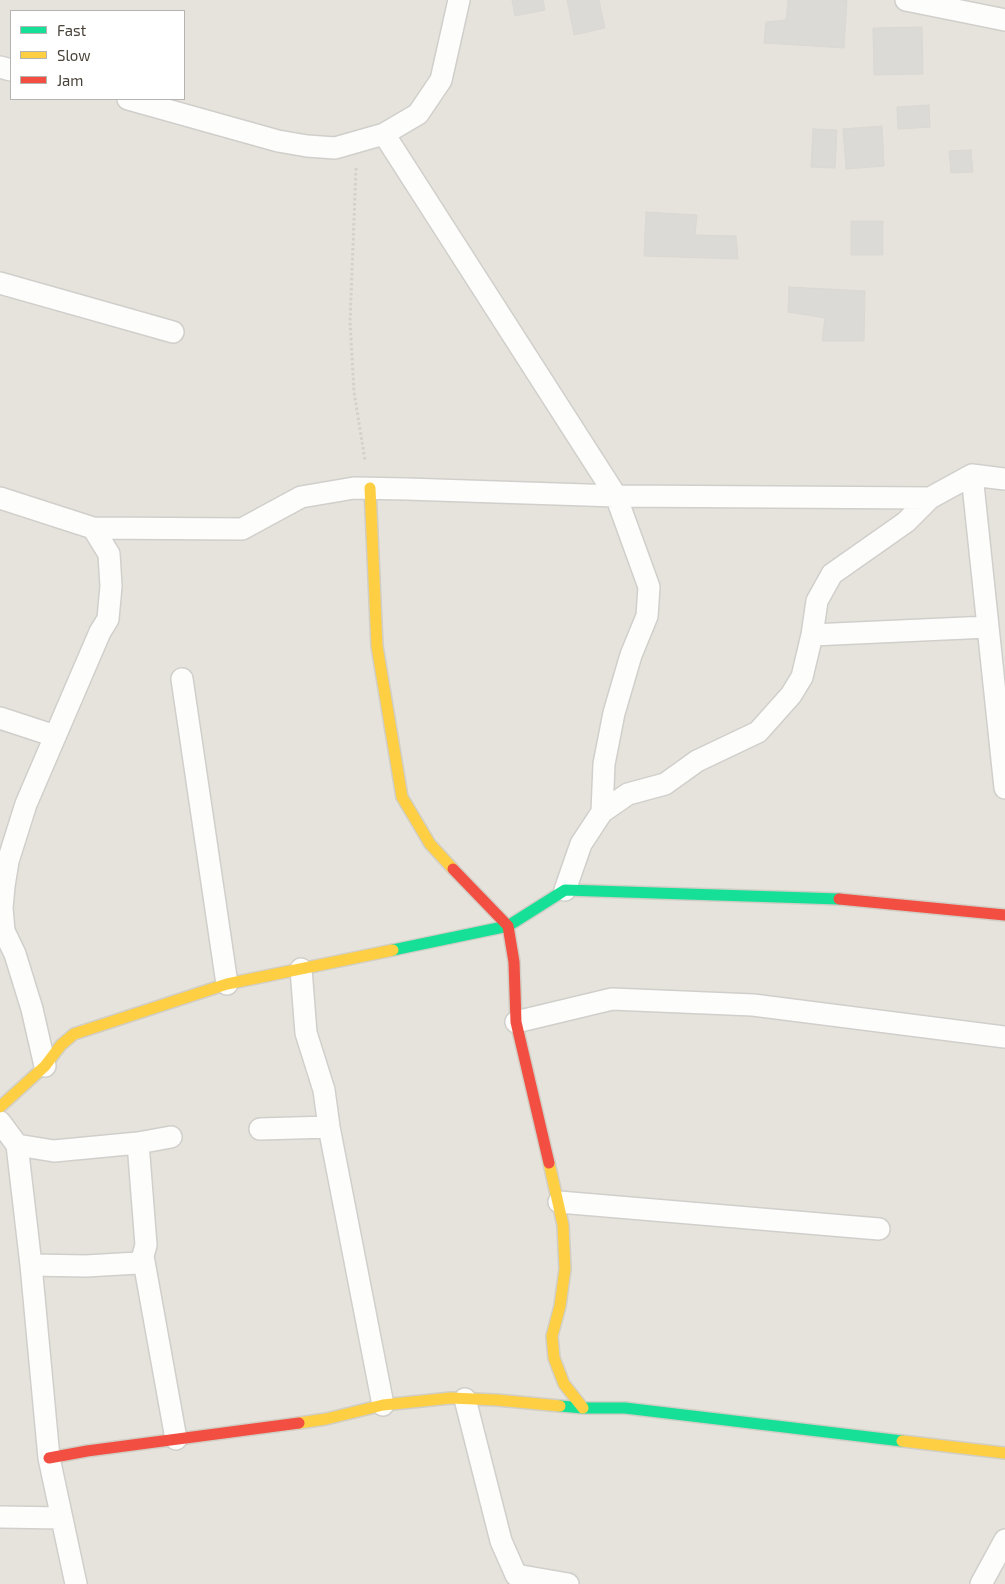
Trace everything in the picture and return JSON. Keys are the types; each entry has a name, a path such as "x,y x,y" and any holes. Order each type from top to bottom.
{"street":[{"path":"132,100 278,141 306,146 335,148 384,134 418,114 441,80 459,0"},
{"path":"906,0 1005,20"},
{"path":"384,134 616,496 649,587 647,616 631,655 612,722 604,764 602,812"},
{"path":"0,283 173,332"},
{"path":"972,475 1005,788"},
{"path":"565,890 581,844 602,812 628,794 665,784 697,761 758,732 791,695 802,677 812,635 817,601 832,574 906,522 930,498 972,475 1005,479"},
{"path":"0,498 93,528 242,529 301,497 354,488 616,496 930,498"},
{"path":"370,488 377,646 402,797 430,844 508,926 514,962 516,1022 563,1225 565,1269 560,1306 552,1336 554,1358 564,1384 583,1408"},
{"path":"45,1066 29,1000 15,954 4,931 2,908 8,861 26,804 100,632 108,619 111,586 109,554 93,528"},
{"path":"812,635 988,627"},
{"path":"182,679 227,984"},
{"path":"0,718 55,736"},
{"path":"0,1107 45,1066 61,1046 74,1034 227,984 508,926 565,890 831,898 1005,915"},
{"path":"301,969 306,1033 324,1090 329,1127 382,1406"},
{"path":"516,1022 612,999 753,1004 1005,1037"},
{"path":"0,1122 17,1145 31,1265 49,1458 76,1584"},
{"path":"260,1129 329,1127"},
{"path":"17,1145 54,1150 138,1143 170,1137"},
{"path":"31,1265 86,1266 138,1263 143,1256 146,1245 138,1143"},
{"path":"558,1202 879,1229"},
{"path":"143,1256 176,1439"},
{"path":"49,1458 87,1450 326,1419 382,1406 451,1398 583,1408 625,1408 1005,1453"},
{"path":"465,1399 501,1541 518,1579 568,1584"},
{"path":"0,1516 62,1518"},
{"path":"981,1584 1005,1540"}],"path":[{"path":"357,142 350,322 354,392 370,488"}],"shaded area":[{"path":"0,0 1005,0 1005,1584 0,1584"}],"building":[{"path":"512,0 543,0 545,10 515,16"},
{"path":"567,0 599,0 605,28 574,35"},
{"path":"788,0 847,0 844,48 764,43 766,22 786,20"},
{"path":"922,27 923,74 874,75 873,28"},
{"path":"929,105 930,127 898,129 897,107"},
{"path":"882,126 884,166 846,169 843,129"},
{"path":"813,129 837,130 835,168 811,167"},
{"path":"971,150 973,172 951,173 949,151"},
{"path":"646,212 697,215 695,235 736,236 738,259 644,256"},
{"path":"851,221 883,221 883,255 851,255"},
{"path":"789,287 865,291 864,341 822,341 825,318 788,312"}],"traffic: fast":[{"path":"393,950 508,926 565,890 839,899"},
{"path":"560,1406 625,1408 902,1441"}],"traffic: slow":[{"path":"370,488 377,646 402,797 430,844 453,869"},
{"path":"0,1107 45,1066 61,1045 74,1034 227,984 393,950"},
{"path":"549,1163 563,1225 565,1269 560,1306 552,1336 554,1358 564,1384 583,1408"},
{"path":"299,1423 326,1419 383,1405 451,1398 560,1406"},
{"path":"902,1441 1005,1453"}],"traffic: jam":[{"path":"453,869 508,926 514,962 516,1022 549,1163"},
{"path":"839,899 1005,915"},
{"path":"49,1458 87,1451 299,1423"}]}
